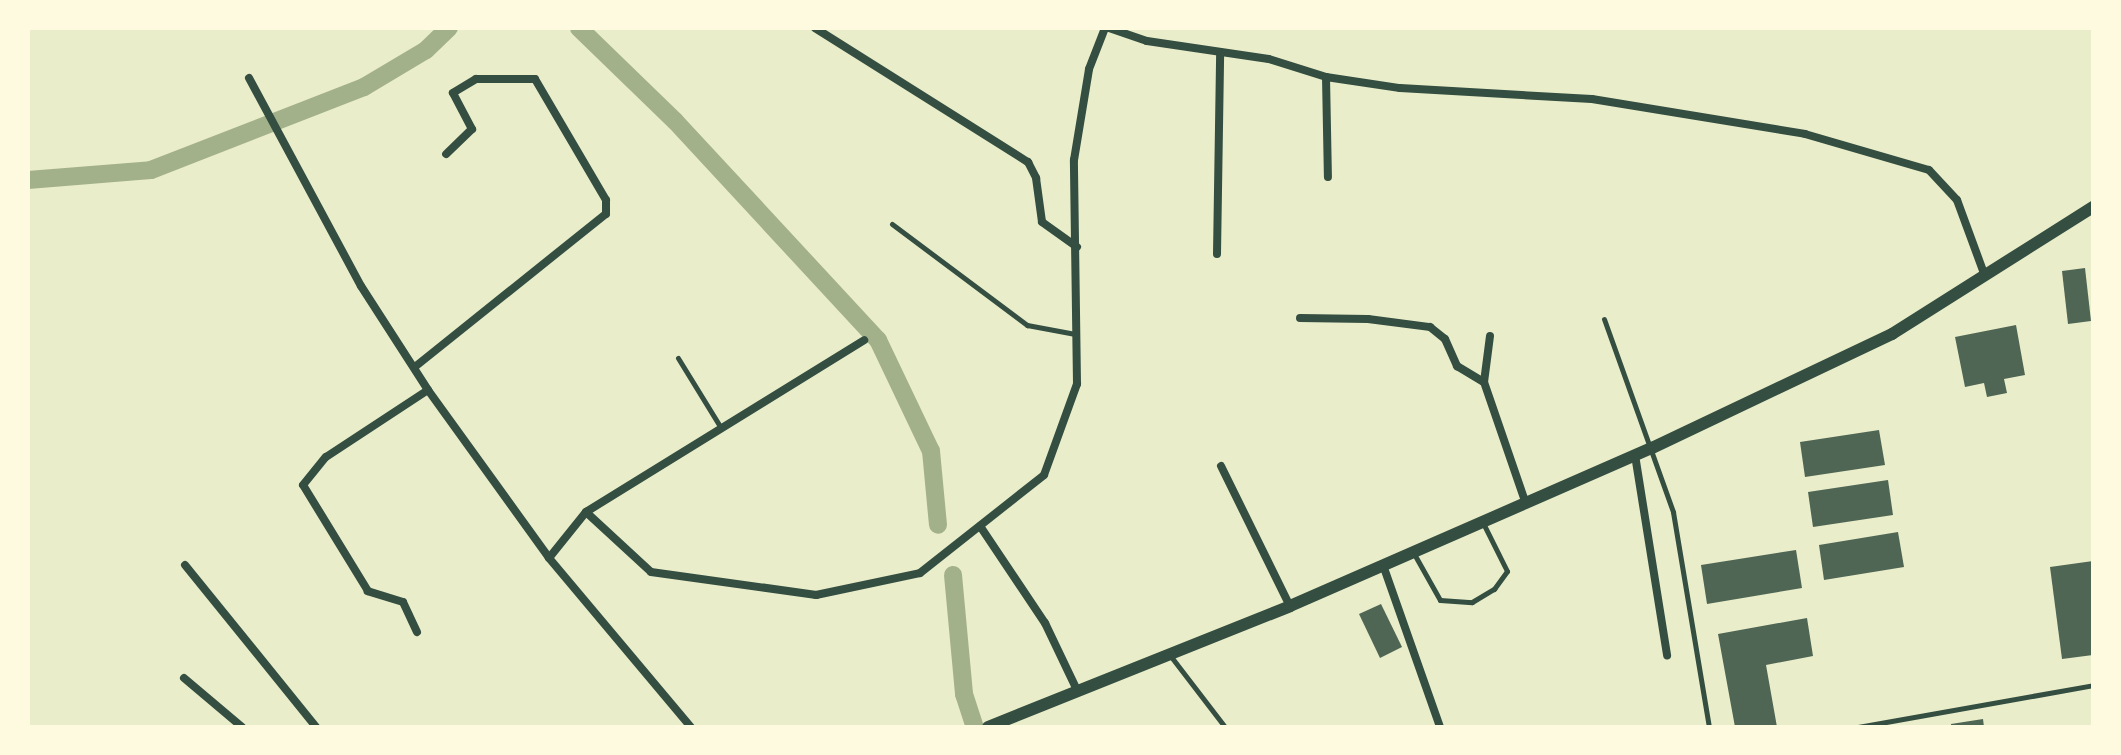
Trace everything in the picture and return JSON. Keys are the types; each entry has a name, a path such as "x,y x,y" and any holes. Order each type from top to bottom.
{"street":[{"path":"815,28 1028,162 1036,178 1042,222 1077,247"},
{"path":"586,512 651,572 816,595 920,573 1044,475 1077,384 1074,160 1089,69 1107,28 1147,41 1269,59 1326,77 1400,88 1592,99 1805,134 1929,170 1957,200 1985,276"},
{"path":"1217,254 1220,52"},
{"path":"1326,77 1328,177"},
{"path":"249,78 361,286 416,366 428,390 549,558 691,727"},
{"path":"416,366 606,214 606,200 535,79 476,79 453,93 472,129 446,154"},
{"path":"989,727 1290,606 1652,448 1892,334 2093,207"},
{"path":"1300,318 1368,319 1430,327 1445,339 1457,366 1484,382"},
{"path":"1490,336 1484,382 1526,504"},
{"path":"549,558 586,512 864,340"},
{"path":"417,632 403,602 368,591 303,485 326,457 428,390"},
{"path":"1635,455 1667,655"},
{"path":"1221,466 1290,606"},
{"path":"980,526 1045,623 1077,690"},
{"path":"185,565 316,727"},
{"path":"1383,565 1440,727"},
{"path":"184,678 242,727"}],"lane":[{"path":"892,224 1027,325 1075,334"},
{"path":"1604,319 1673,512 1709,727"},
{"path":"678,358 721,428"},
{"path":"1413,552 1440,600 1472,602 1494,589 1507,571 1482,523"},
{"path":"1168,653 1225,727"},
{"path":"1858,727 2093,685"}],"building":[{"path":"2085,268 2091,321 2068,324 2062,271"},
{"path":"2016,325 2025,375 2004,379 2007,393 1987,397 1984,383 1965,387 1955,337"},
{"path":"1879,430 1885,465 1805,477 1800,442"},
{"path":"1888,480 1893,515 1813,527 1808,492"},
{"path":"1898,532 1904,567 1824,580 1819,545"},
{"path":"1796,550 1802,588 1707,604 1701,565"},
{"path":"2093,561 2093,655 2062,659 2050,567"},
{"path":"1381,604 1402,647 1380,658 1359,614"},
{"path":"1807,618 1813,656 1766,665 1777,727 1735,727 1718,634"},
{"path":"1983,719 1984,727 1951,727 1951,724"}],"waterway":[{"path":"28,180 151,170 364,87 426,50 449,28"},
{"path":"579,28 675,121 878,340 931,451 938,525"},
{"path":"953,575 964,694 975,727"}]}
